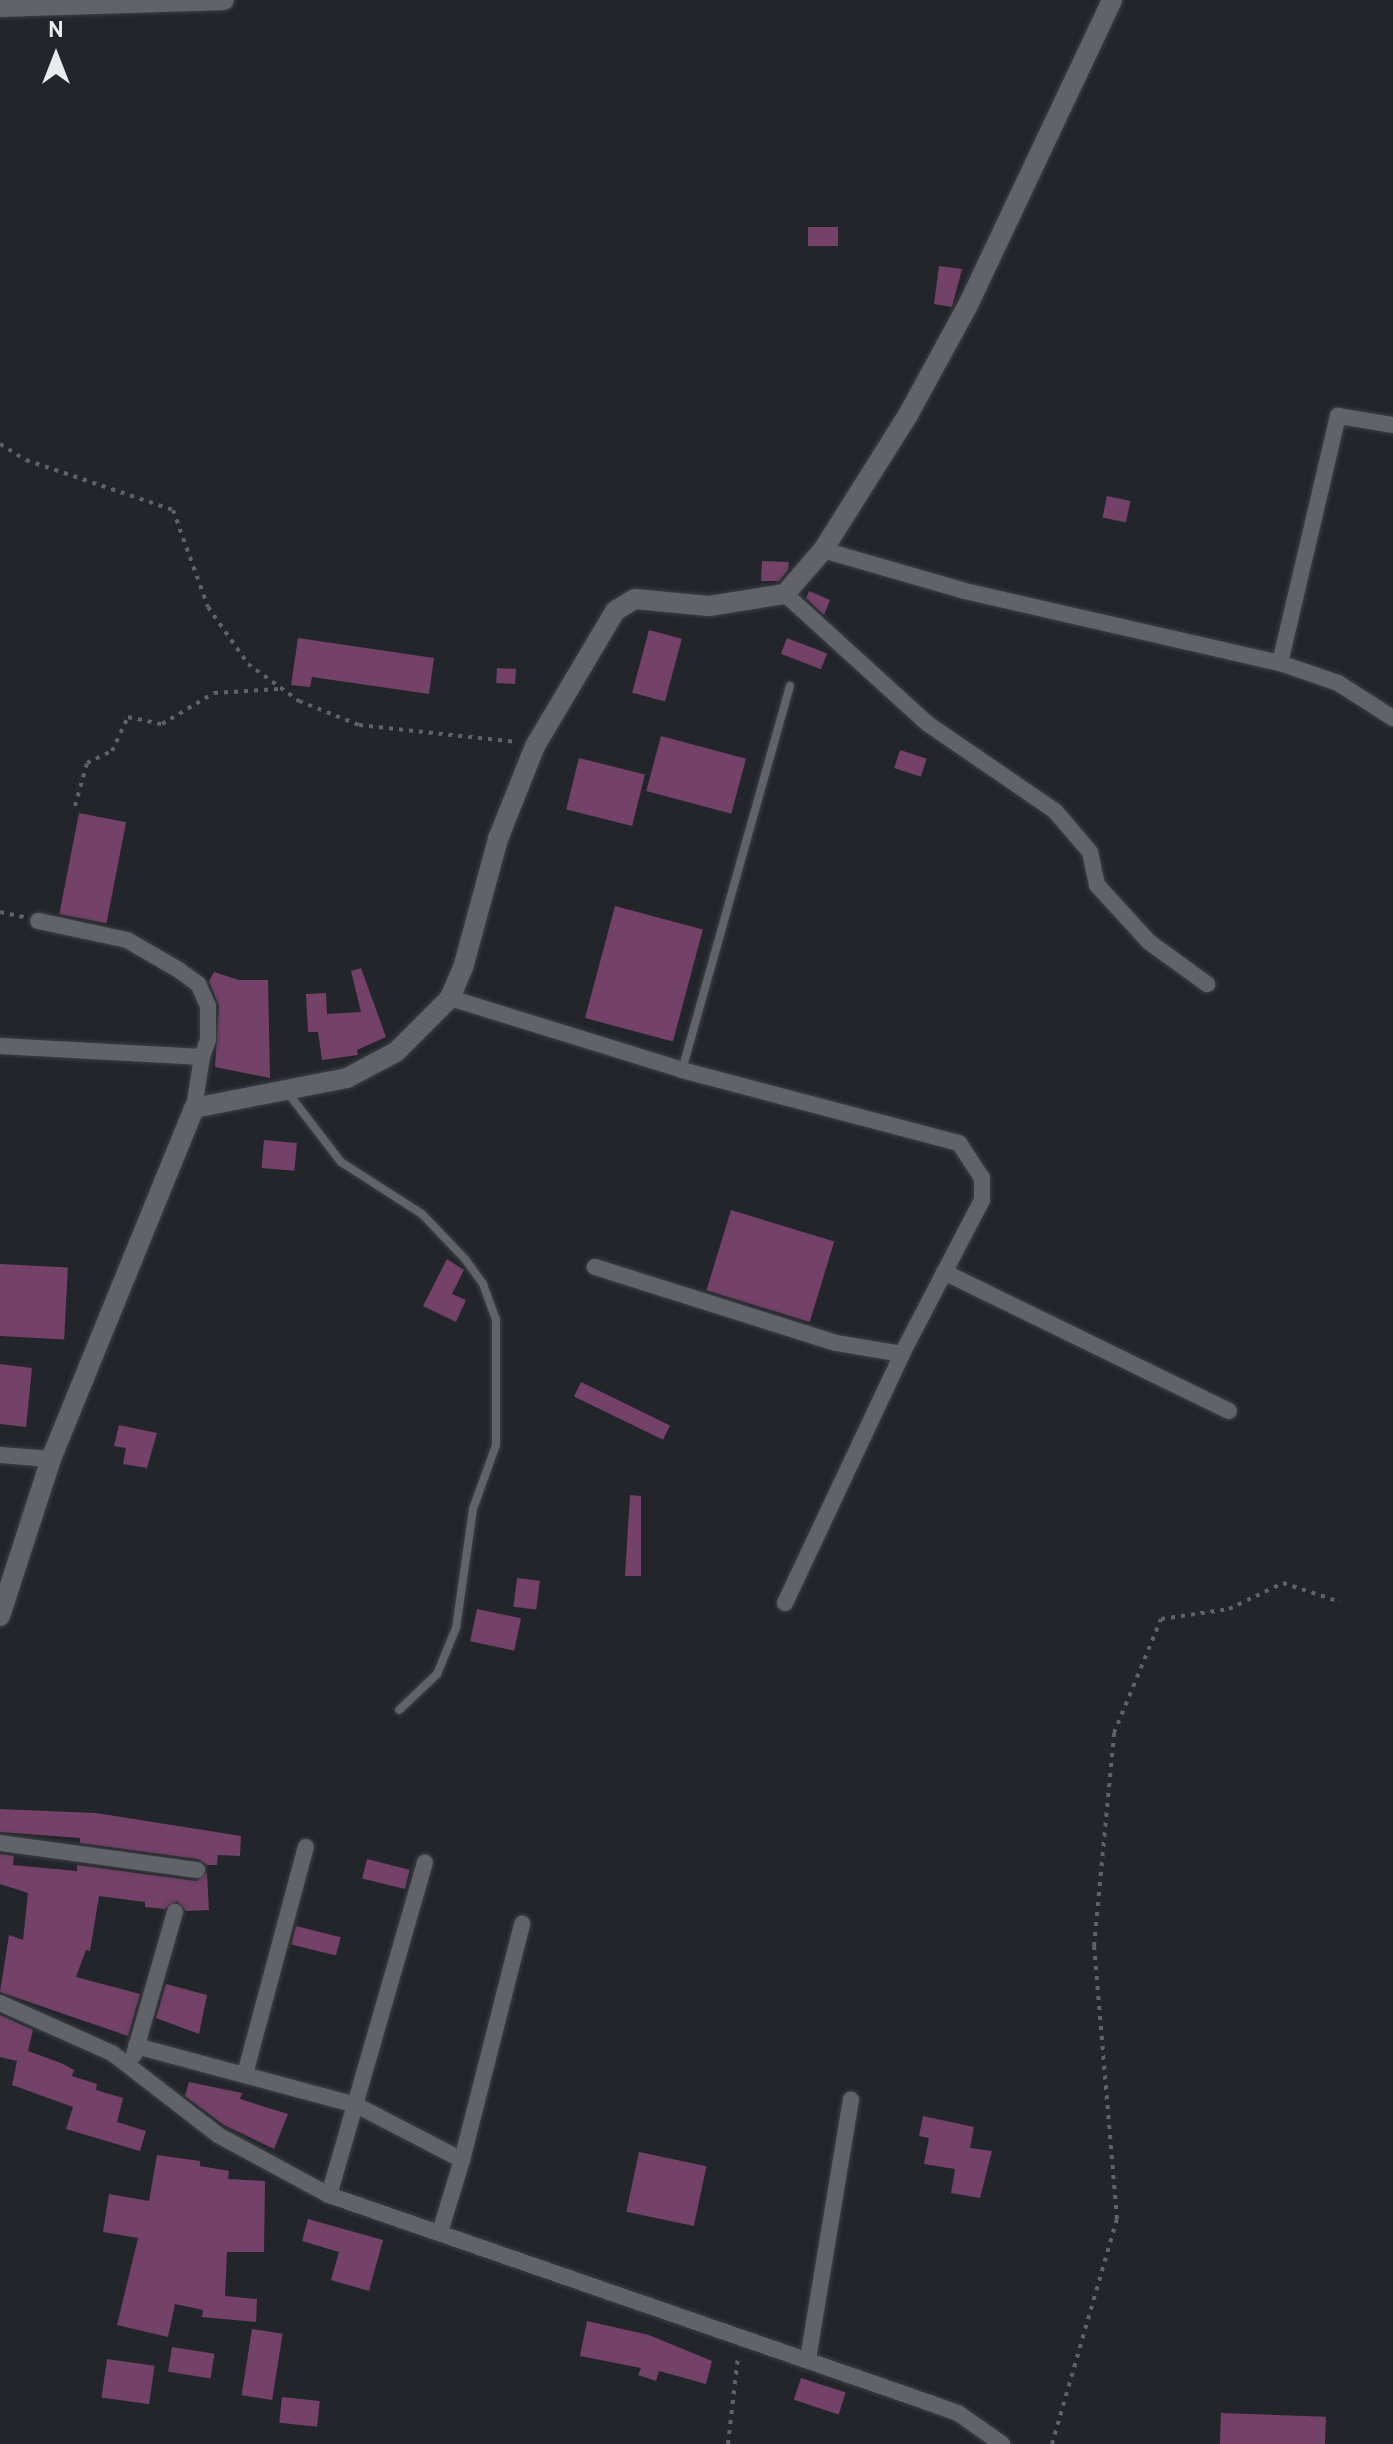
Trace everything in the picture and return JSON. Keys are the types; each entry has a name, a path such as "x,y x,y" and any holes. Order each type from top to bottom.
{"street":[{"path":"0,7 224,0"},
{"path":"194,1108 288,1093 347,1078 396,1052 450,998 463,968 498,839 535,746 615,611 626,602 657,598 709,606 785,594 823,550 908,415 969,303 1112,0"},
{"path":"1280,663 1338,416 1393,425"},
{"path":"823,550 965,591 1280,663 1338,683 1393,718"},
{"path":"785,594 928,724 1055,811 1090,852 1097,885 1149,942 1207,984"},
{"path":"0,1616 51,1459 194,1108 208,1006 198,984 127,940 38,921"},
{"path":"450,998 682,1070 959,1143 976,1162 982,1200 902,1354 785,1603"},
{"path":"0,1046 202,1057"},
{"path":"595,1267 836,1343 902,1354"},
{"path":"944,1272 1229,1411"},
{"path":"0,1455 51,1459"},
{"path":"0,1843 197,1870"},
{"path":"245,2074 306,1847"},
{"path":"329,2195 425,1863"},
{"path":"132,2065 175,1912"},
{"path":"440,2232 462,2160 522,1924"},
{"path":"0,2003 132,2065 218,2135 329,2195 739,2334 958,2413 1002,2444"},
{"path":"136,2046 356,2105 462,2160"},
{"path":"808,2359 851,2100"}],"lane":[{"path":"682,1070 790,686"},
{"path":"288,1093 341,1162 422,1214 465,1259 483,1284 496,1319 496,1445 473,1509 456,1628 437,1674 399,1710"}],"path":[{"path":"0,444 26,460 173,510 208,607 248,664 282,689 359,725 484,736 535,746"},
{"path":"75,806 87,763 112,751 128,717 162,724 214,693 282,689"},
{"path":"0,912 38,921"},
{"path":"1052,2444 1117,2219 1094,1946 1114,1733 1161,1619 1229,1609 1283,1583 1340,1602"},
{"path":"728,2444 739,2334"}],"building":[{"path":"808,227 838,227 838,246 808,246"},
{"path":"939,266 962,269 952,307 934,304"},
{"path":"1107,496 1130,501 1126,523 1102,518"},
{"path":"762,561 789,562 788,570 779,581 761,581"},
{"path":"809,591 830,600 824,615 806,598"},
{"path":"649,630 682,639 665,702 632,693"},
{"path":"298,638 434,658 429,694 312,677 310,687 291,685"},
{"path":"787,638 827,653 821,669 781,654"},
{"path":"497,668 516,669 515,684 496,683"},
{"path":"661,736 746,759 731,814 646,791"},
{"path":"900,750 927,759 921,777 894,768"},
{"path":"579,758 645,774 632,826 566,809"},
{"path":"79,813 126,822 106,923 59,914"},
{"path":"615,906 703,930 673,1042 585,1018"},
{"path":"361,968 386,1037 357,1050 358,1055 322,1060 318,1032 308,1032 306,994 326,993 327,1014 361,1012 351,971"},
{"path":"214,972 239,980 268,980 270,1078 215,1067 219,1006 209,981"},
{"path":"264,1140 297,1143 294,1171 262,1168"},
{"path":"731,1210 834,1242 810,1322 706,1290"},
{"path":"447,1259 464,1270 452,1294 466,1300 456,1322 423,1306"},
{"path":"0,1264 68,1268 64,1339 0,1336"},
{"path":"0,1364 32,1368 26,1427 0,1424"},
{"path":"581,1382 670,1425 663,1440 574,1396"},
{"path":"119,1425 157,1433 147,1468 123,1464 126,1448 114,1446"},
{"path":"630,1495 641,1496 641,1576 625,1576"},
{"path":"517,1578 540,1581 536,1610 513,1607"},
{"path":"477,1609 521,1618 514,1651 470,1641"},
{"path":"0,1809 96,1813 241,1836 240,1856 218,1855 217,1865 207,1865 198,1859 80,1843 80,1838 0,1832"},
{"path":"0,1854 14,1856 13,1865 77,1871 77,1865 196,1881 207,1873 209,1910 186,1911 177,1901 165,1909 145,1907 145,1902 99,1896 90,1951 86,1950 76,1977 140,1994 128,2036 0,1992 9,1935 23,1940 28,1893 0,1884"},
{"path":"367,1859 410,1870 405,1889 362,1878"},
{"path":"296,1926 341,1937 336,1956 291,1944"},
{"path":"166,1984 207,1995 199,2034 156,2018"},
{"path":"0,2015 33,2030 28,2051 74,2070 72,2076 97,2084 96,2090 123,2098 117,2122 146,2131 140,2151 66,2129 73,2107 12,2085 17,2061 0,2057"},
{"path":"189,2082 242,2093 240,2099 288,2114 274,2149 224,2125 185,2096"},
{"path":"923,2116 974,2127 970,2148 992,2151 980,2198 951,2193 955,2169 924,2164 929,2138 919,2136"},
{"path":"639,2152 706,2166 694,2226 626,2212"},
{"path":"157,2155 200,2161 200,2166 229,2171 228,2179 265,2181 264,2252 227,2252 225,2296 257,2299 256,2322 202,2317 203,2310 175,2304 168,2337 117,2325 138,2238 103,2232 109,2194 149,2201"},
{"path":"308,2219 383,2240 369,2291 331,2280 339,2252 302,2241"},
{"path":"587,2321 649,2335 712,2361 706,2384 659,2371 656,2381 638,2375 641,2368 580,2356"},
{"path":"252,2329 283,2334 272,2400 242,2395"},
{"path":"172,2347 214,2354 211,2378 168,2372"},
{"path":"107,2359 155,2366 149,2404 102,2398"},
{"path":"801,2378 846,2393 839,2414 794,2400"},
{"path":"282,2397 320,2401 317,2427 279,2423"},
{"path":"1221,2413 1326,2417 1325,2444 1220,2444"}]}
